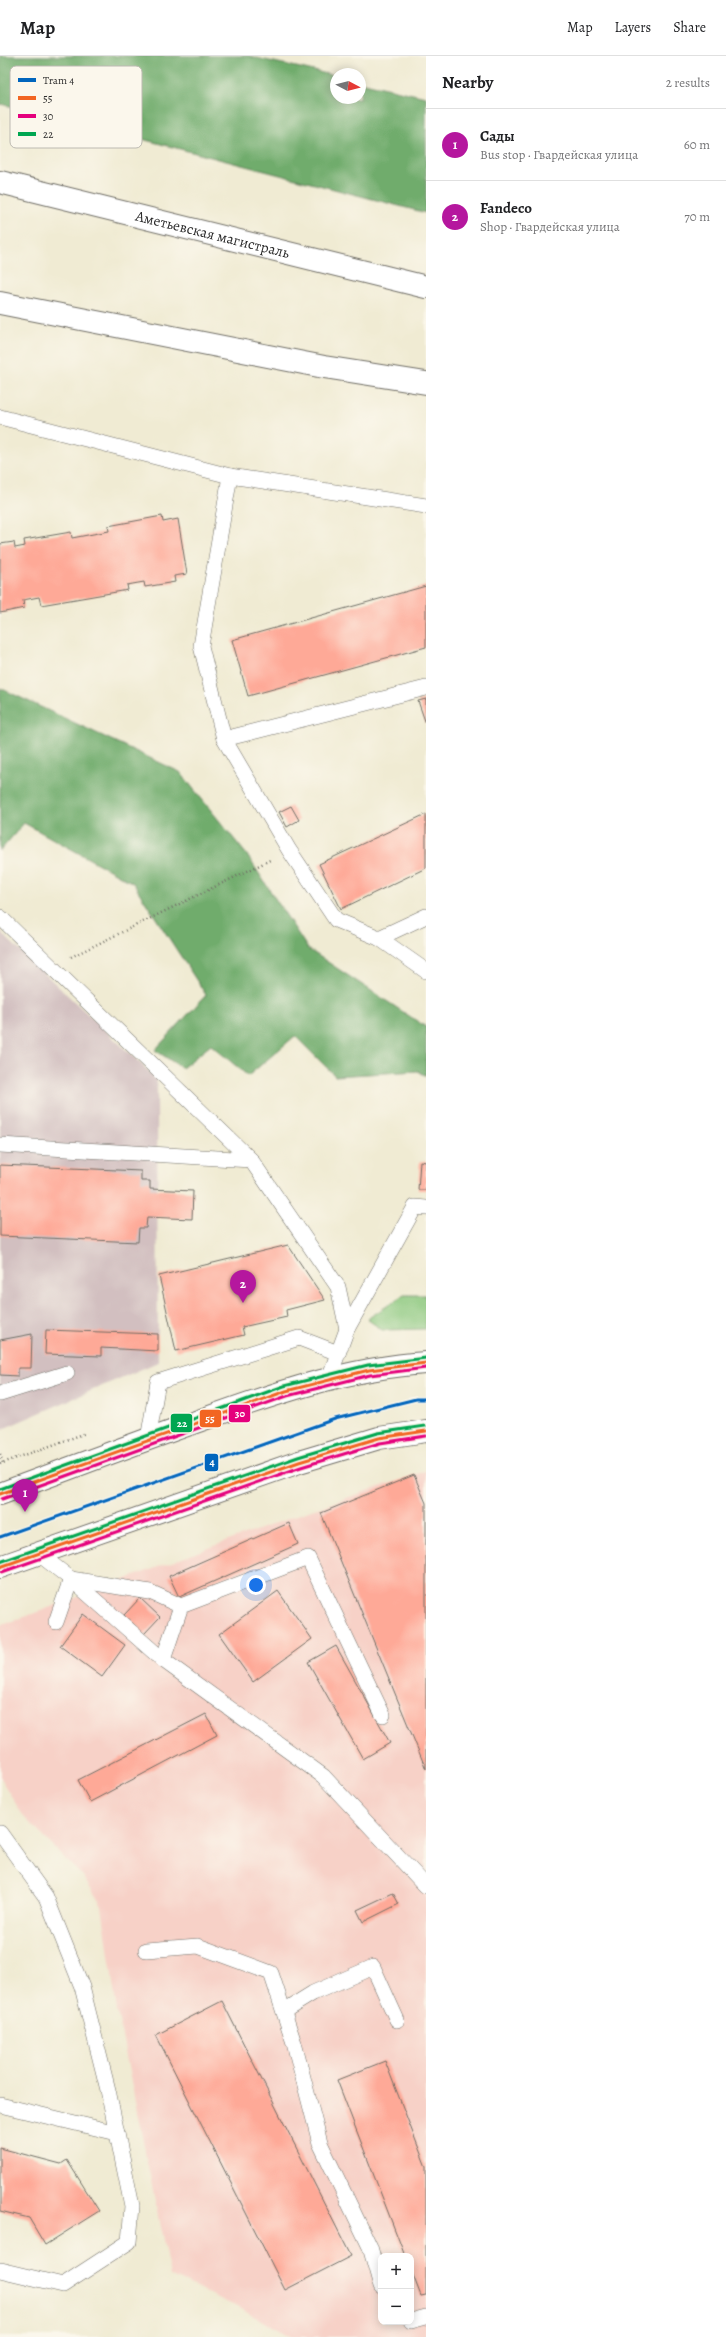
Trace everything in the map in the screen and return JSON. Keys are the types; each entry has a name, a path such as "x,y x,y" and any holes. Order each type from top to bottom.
{"main road":[{"name":"Аметьевская магистраль","path":"0,182 426,287"},
{"path":"0,303 324,367 426,384"},
{"path":"0,1494 148,1438 277,1393 329,1378 399,1365 426,1363"},
{"path":"0,1567 299,1462 379,1438 426,1430"}],"lane":[{"path":"0,417 230,476 426,506"},
{"path":"230,476 201,646 224,739 289,850 336,920 378,938 426,971"},
{"path":"224,739 426,688"},
{"path":"378,938 426,916"},
{"path":"0,917 251,1160 338,1287 346,1329"},
{"path":"0,1145 251,1160"},
{"path":"329,1378 346,1329 415,1207 426,1208"},
{"path":"148,1438 158,1382 299,1338 338,1353"},
{"path":"0,1394 67,1373"},
{"path":"39,1554 71,1579 163,1660 324,1776 426,1886"},
{"path":"71,1579 150,1592 180,1606 308,1558 383,1715"},
{"path":"56,1622 71,1579"},
{"path":"163,1660 180,1606"},
{"path":"0,1833 46,1897 82,1987 117,2133 132,2206 129,2242 63,2285 0,2270"},
{"path":"146,1950 198,1946 271,1972 294,2043 320,2143 370,2247 378,2275"},
{"path":"284,2011 313,1993 374,1968 397,2020"},
{"path":"0,2105 117,2133"},
{"path":"414,2320 426,2317"}],"path":[{"path":"51,966 289,850"},
{"path":"0,1454 2,1463 88,1433"}],"shaded area":[{"path":"0,932 157,1079 158,1362 0,1430"},
{"path":"426,1471 426,2337 292,2337 235,2306 170,2276 117,2011 102,1906 85,1879 24,1817 0,1778 0,1626 303,1513"}],"green space":[{"path":"0,56 248,56 330,75 330,104 366,104 366,83 426,97 426,213 142,139 142,66 10,66 10,106 0,104"},
{"path":"0,688 180,772 247,855 308,949 426,1027 426,1076 418,1071 335,1076 295,1036 248,1076 211,1045 182,1068 155,1050 206,995 133,883 24,823 0,851"},
{"path":"404,1295 426,1295 426,1329 382,1330 367,1319"}],"building":[{"path":"162,516 163,522 178,519 187,574 174,576 175,582 145,587 144,582 127,585 128,590 41,605 39,597 23,600 24,608 0,613 0,544 14,542 15,548 25,546 24,540 71,532 72,538 109,531 108,526"},
{"path":"426,586 426,647 248,696 232,640"},
{"path":"426,699 426,724 418,701"},
{"path":"291,806 299,820 287,827 279,812"},
{"path":"426,814 426,868 341,909 319,864"},
{"path":"420,1161 426,1162 426,1190 418,1190"},
{"path":"0,1165 141,1171 141,1181 150,1181 150,1189 193,1191 192,1219 147,1217 146,1228 139,1228 138,1242 0,1236"},
{"path":"288,1245 325,1300 286,1310 287,1317 242,1327 244,1335 176,1351 159,1276"},
{"path":"46,1330 158,1334 158,1351 101,1348 101,1356 45,1354"},
{"path":"32,1334 31,1368 18,1368 18,1376 0,1375 0,1340"},
{"path":"414,1475 426,1503 426,1769 321,1513"},
{"path":"289,1523 298,1544 179,1597 169,1576"},
{"path":"278,1591 312,1639 253,1682 219,1634"},
{"path":"140,1598 160,1617 144,1634 124,1615"},
{"path":"83,1614 125,1645 102,1677 60,1646"},
{"path":"336,1646 390,1743 363,1759 308,1662"},
{"path":"206,1714 217,1735 90,1802 78,1780"},
{"path":"393,1893 399,1904 363,1922 357,1910"},
{"path":"222,2001 351,2256 285,2290 156,2035"},
{"path":"385,2061 426,2167 426,2295 421,2296 414,2278 414,2253 404,2253 337,2080"},
{"path":"0,2148 61,2164 67,2160 99,2211 45,2245 29,2218 0,2211"}],"tram line":[{"name":"4","path":"0,1537 335,1419 416,1399 426,1399"}],"transit line":[{"name":"22","path":"0,1489 284,1386 368,1365 426,1358"},
{"name":"55","path":"0,1494 286,1391 369,1370 426,1363"},
{"name":"30","path":"2,1499 287,1396 370,1375 426,1368"},
{"name":"22","path":"0,1562 298,1457 378,1433 425,1426"},
{"name":"55","path":"0,1567 299,1462 379,1438 426,1431"},
{"name":"30","path":"2,1572 301,1467 380,1443 426,1436"}],"place":[{"name":"Fandeco","path":"243,1303"},
{"name":"Сады","path":"25,1512"}]}
